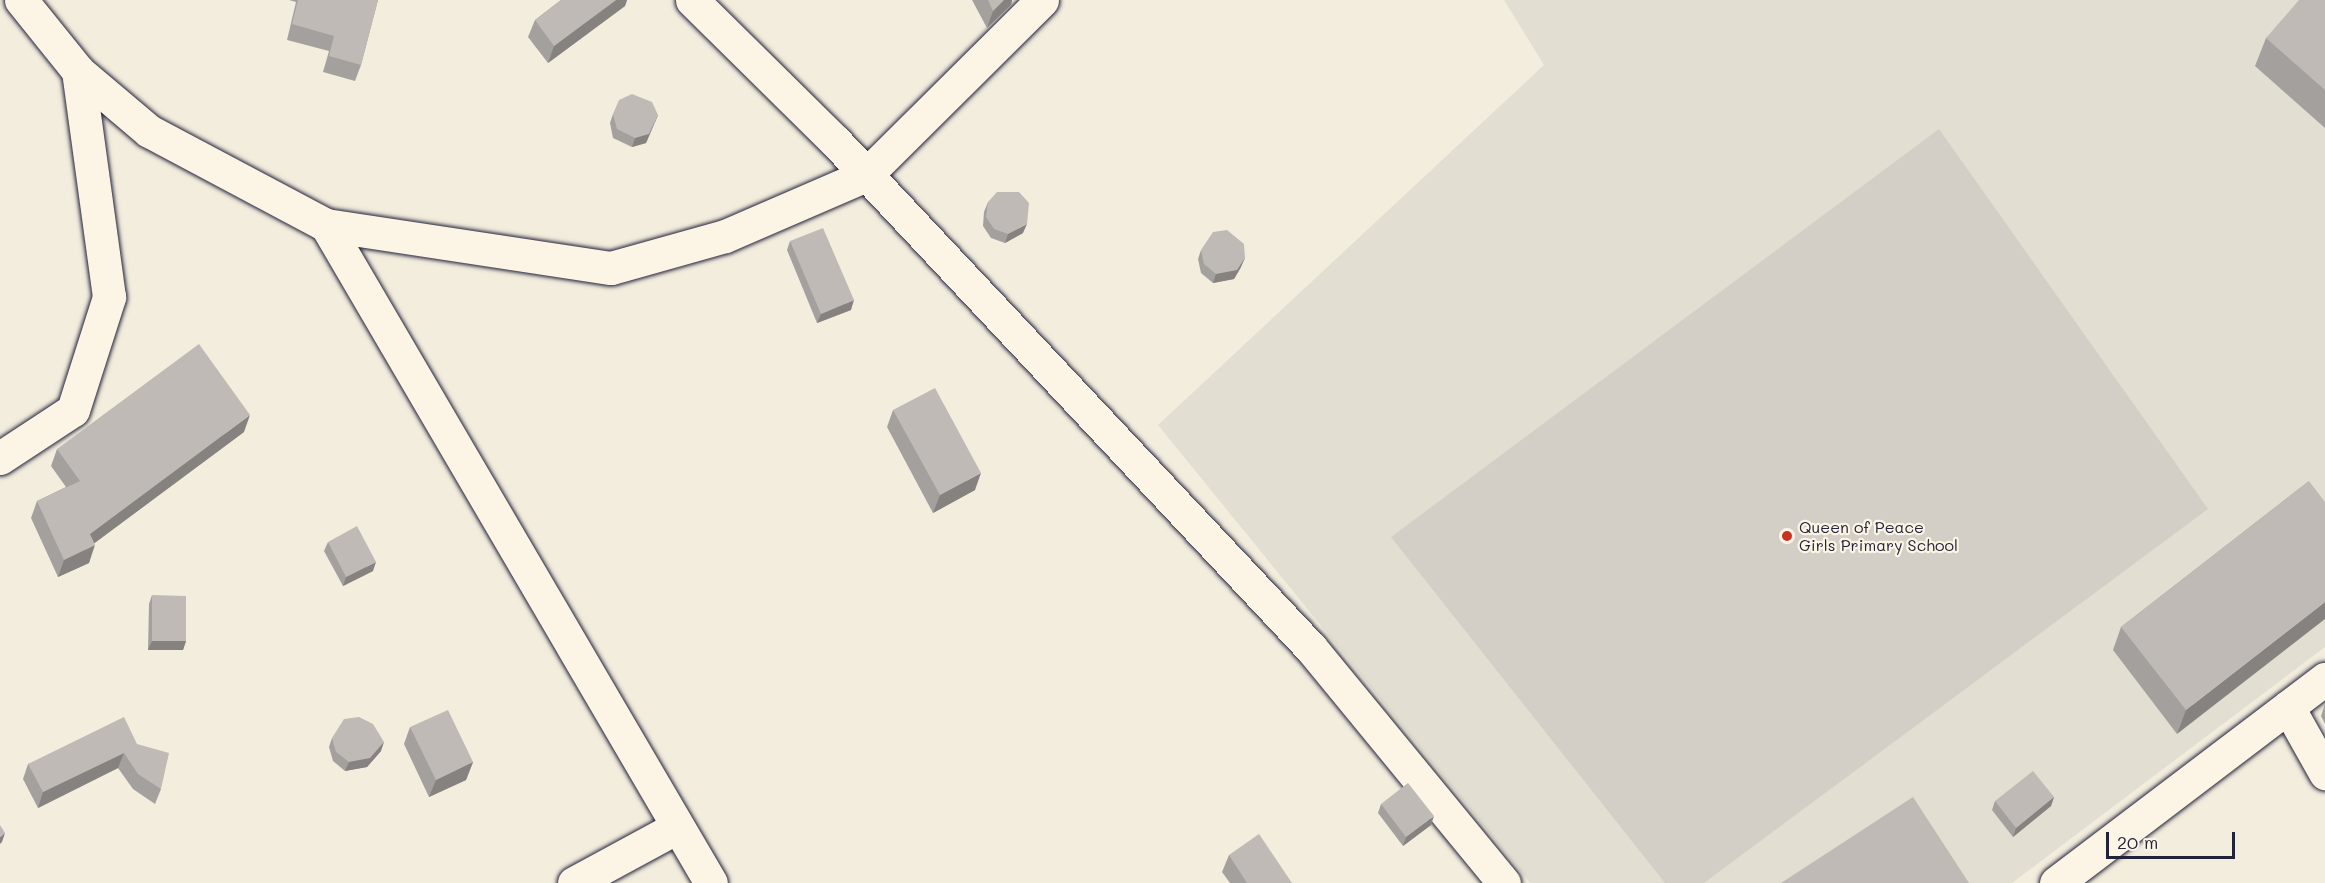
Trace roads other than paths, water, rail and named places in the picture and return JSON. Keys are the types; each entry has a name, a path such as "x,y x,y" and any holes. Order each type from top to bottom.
{"street":[{"path":"21,0 78,71 149,131 326,225 610,268 725,236 866,176 1042,0"},
{"path":"692,0 866,176 1311,648 1504,883"},
{"path":"0,458 73,410 109,297 78,71"},
{"path":"326,225 711,883"},
{"path":"2056,883 2325,679"},
{"path":"2288,707 2325,773"},
{"path":"574,883 677,827"}],"place":[{"name":"Queen of Peace Girls Primary School","path":"1787,536"}]}
